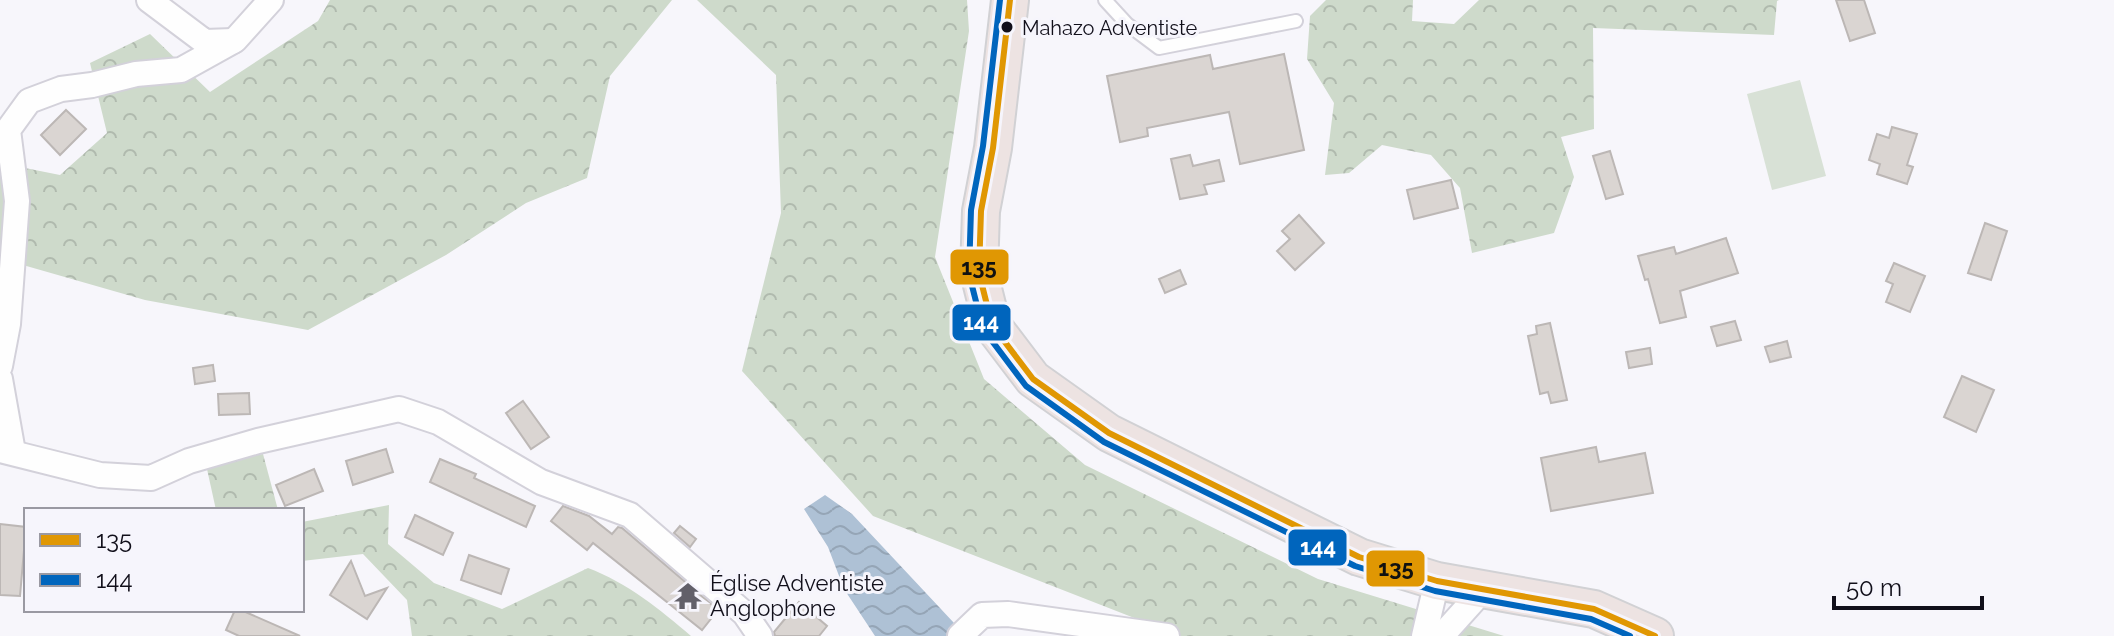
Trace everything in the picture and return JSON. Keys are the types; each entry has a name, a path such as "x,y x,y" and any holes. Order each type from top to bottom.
{"main road":[{"path":"1010,0 993,148 981,211 979,273 992,325 1033,379 1109,433 1359,557 1482,591 1594,609 1655,636"}],"street":[{"path":"149,0 205,42 235,40"},
{"path":"0,366 8,324 17,201 8,130 29,101 61,89 136,74 181,70 235,40 271,0"},
{"path":"0,379 7,451 100,475 151,478 189,461 258,441 399,409 438,422 541,482 630,515 745,614 760,636"},
{"path":"1424,636 1437,581"},
{"path":"1435,636 1446,631 1482,591"},
{"path":"960,636 982,615 1008,614 1167,636"}],"lane":[{"path":"1105,0 1127,24 1159,48 1296,21"}],"shaded area":[{"path":"1800,80 1826,176 1772,190 1747,94"}],"green space":[{"path":"330,0 672,0 610,76 587,178 526,203 446,255 308,330 145,300 9,261 0,285 0,163 60,175 107,133 90,63 150,34 210,92 318,21"},
{"path":"697,0 967,0 969,31 935,257 984,379 1085,465 1318,579 1504,636 1160,636 1142,621 873,516 742,371 781,213 776,75"},
{"path":"1326,0 1413,0 1412,21 1454,24 1479,0 1779,0 1774,35 1593,28 1594,129 1561,137 1574,177 1554,233 1472,253 1460,188 1431,155 1382,145 1349,173 1325,175 1334,103 1307,59 1310,16"},
{"path":"263,454 277,508 216,508 205,460"},
{"path":"389,505 388,544 434,583 502,609 588,568 629,589 691,636 412,636 407,600 363,554 304,561 304,522"}],"water":[{"path":"825,495 852,514 954,623 946,636 875,636 844,589 828,547 804,509"}],"building":[{"path":"1836,0 1864,0 1875,33 1850,41"},
{"path":"1284,54 1304,150 1240,164 1229,112 1147,128 1148,136 1120,142 1107,76 1210,55 1213,69"},
{"path":"66,110 86,129 60,155 41,135"},
{"path":"1892,127 1917,134 1907,165 1913,167 1907,184 1877,174 1880,164 1869,160 1877,134 1889,138"},
{"path":"1610,151 1623,194 1606,199 1593,156"},
{"path":"1190,155 1193,166 1219,160 1224,181 1204,185 1207,194 1180,199 1171,159"},
{"path":"1451,180 1458,208 1414,219 1407,190"},
{"path":"1299,215 1324,243 1295,270 1277,251 1290,239 1282,231"},
{"path":"1985,223 2007,231 1991,280 1968,273"},
{"path":"1726,238 1738,273 1680,291 1686,317 1660,323 1638,256 1674,247 1676,254"},
{"path":"1894,263 1925,276 1910,312 1886,302 1893,284 1886,281"},
{"path":"1180,270 1186,284 1165,293 1159,279"},
{"path":"1735,321 1741,340 1717,346 1711,327"},
{"path":"1550,323 1567,400 1551,403 1548,392 1540,394 1528,336 1537,334 1536,326"},
{"path":"1787,341 1791,357 1770,362 1765,347"},
{"path":"1650,348 1652,364 1629,368 1626,352"},
{"path":"213,365 215,381 195,384 193,368"},
{"path":"1962,376 1994,390 1976,432 1944,417"},
{"path":"249,393 250,414 219,415 218,394"},
{"path":"523,401 549,437 531,449 506,413"},
{"path":"1596,447 1599,462 1645,453 1653,493 1551,511 1541,458"},
{"path":"386,449 393,472 353,485 346,461"},
{"path":"440,459 476,474 474,478 535,506 526,527 430,482"},
{"path":"314,469 323,491 285,506 276,485"},
{"path":"563,506 589,516 612,534 618,527 622,528 718,610 702,630 593,543 587,550 551,521"},
{"path":"415,515 453,533 443,555 405,537"},
{"path":"0,524 24,527 20,596 0,595"},
{"path":"680,526 696,539 690,547 674,533"},
{"path":"469,555 509,569 501,594 461,580"},
{"path":"351,561 365,596 387,588 367,619 330,595"},
{"path":"799,602 827,626 819,636 775,636 774,632"},
{"path":"234,612 246,612 300,636 239,636 226,630"}],"transit line":[{"name":"144","path":"1000,0 983,146 971,210 969,274 983,329 1026,386 1104,442 1355,566 1435,591 1591,619 1630,636"},
{"name":"135","path":"1010,0 993,148 981,211 979,273 992,325 1033,379 1109,433 1359,557 1437,581 1594,609 1655,636"}],"place":[{"name":"Mahazo Adventiste","path":"1007,27"},
{"name":"Église Adventiste Anglophone","path":"688,596"}]}
